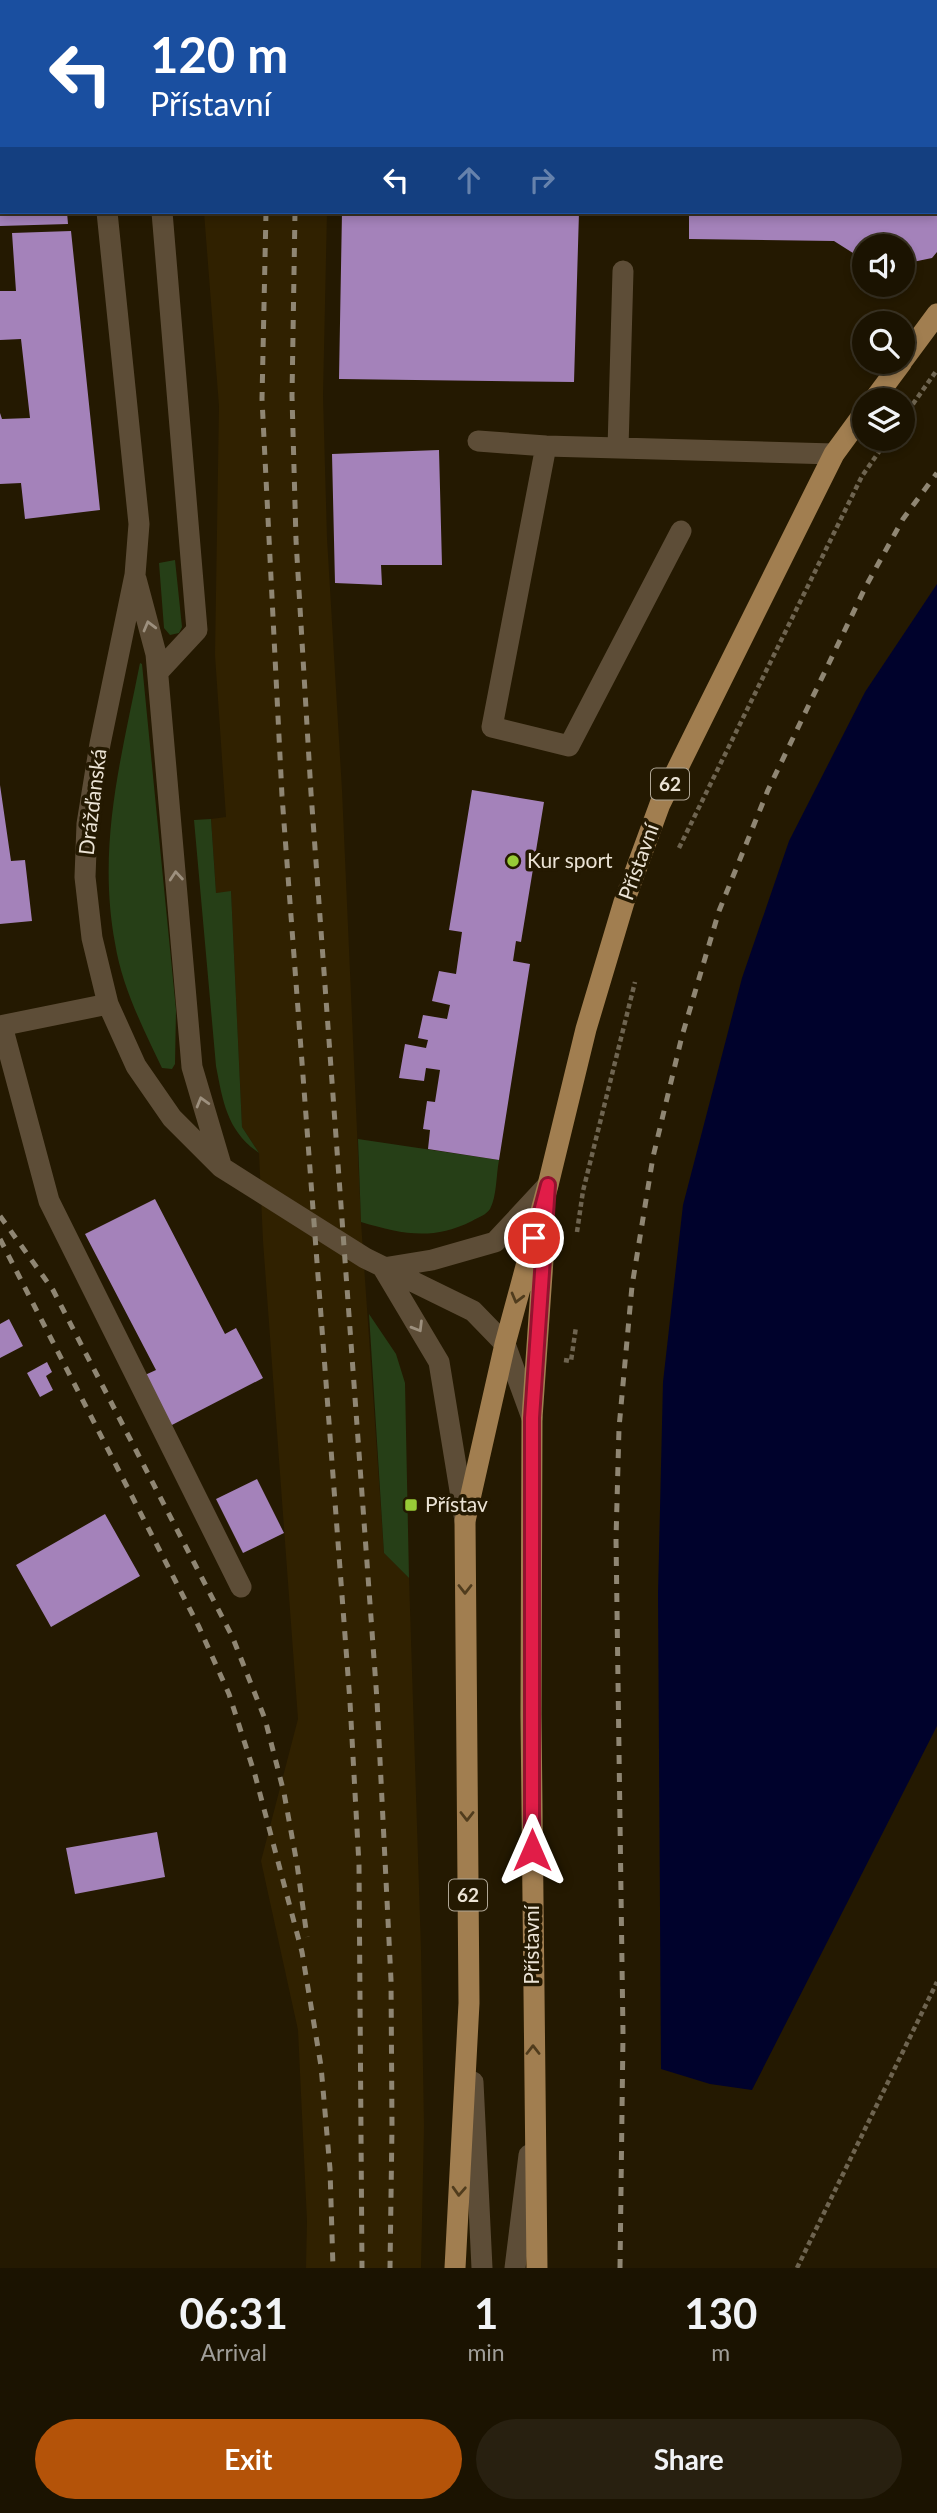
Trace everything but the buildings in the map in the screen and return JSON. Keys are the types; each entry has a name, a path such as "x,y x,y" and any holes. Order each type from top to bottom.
{"main road":[{"path":"915,344 937,314"},
{"name":"Přístavní","path":"455,2268 468,2003 465,1521 505,1344 586,1030 624,902 660,804 834,454 852,429"},
{"name":"Přístavní","path":"537,2268 531,1715 532,1418 548,1185"}],"street":[{"name":"Drážďanská","path":"107,214 139,524 135,575 100,744 88,824 85,877 92,937 108,1004 136,1066 172,1118 221,1167 383,1268 473,1311 505,1344"},
{"path":"158,672 197,629 162,214"},
{"path":"618,448 623,271"},
{"path":"478,441 546,446 834,454"},
{"path":"546,446 492,727 569,746 681,531"},
{"path":"135,575 156,654 192,1067 221,1167"},
{"path":"108,1004 1,1026 49,1201 241,1587"},
{"path":"465,1521 439,1362 383,1268 432,1259 495,1242 548,1185"},
{"path":"505,1344 532,1418"},
{"name":"Přístavní","path":"468,2003 482,2268"},
{"name":"Přístavní","path":"515,2268 534,2119"}],"path":[{"path":"915,401 937,370"},
{"path":"676,854 862,476 880,451"},
{"path":"576,1243 583,1191 637,974"},
{"path":"561,1360 570,1361 576,1327"},
{"path":"797,2268 937,1982"}],"shaded area":[{"path":"204,214 327,214 323,396 327,538 342,790 361,1222 384,1553 409,1578 421,1950 424,2126 421,2268 306,2268 307,2221 298,2030 261,1861 298,1719 259,1153 242,1127 231,892 216,893 211,819 226,817 215,655 219,406"}],"green space":[{"path":"175,560 182,627 179,633 170,635 164,628 159,563"},
{"path":"140,663 176,1010 175,1064 172,1069 162,1068 128,991 118,959 110,907 110,837 114,802"},
{"path":"211,819 216,893 231,891 242,1127 259,1153 240,1135 228,1115 216,1066 194,820"},
{"path":"358,1139 499,1160 490,1209 482,1216 457,1227 430,1233 390,1230 361,1222"},
{"path":"369,1314 396,1354 405,1383 409,1578 384,1553"}],"water":[{"path":"937,584 937,1726 752,2090 710,2084 661,2069 658,1594 663,1382 683,1205 742,978 789,841 865,692"}],"railway":[{"path":"266,214 262,399 282,796 350,1702 359,1865 362,2268"},
{"path":"295,214 292,396 296,540 311,793 377,1700 391,1980 390,2268"},
{"path":"620,2268 623,2034 616,1539 619,1428 632,1286 653,1157 682,1036 719,911 768,790 866,586 903,519 937,473"},
{"path":"0,1216 53,1290 232,1636 265,1719 284,1793 307,1937"},
{"path":"0,1239 199,1627 229,1694 255,1775 302,1952 321,2066 330,2169 333,2268"}],"place":[{"name":"Kur sport","path":"513,861"},
{"name":"Přístav","path":"411,1505"}],"route":[{"path":"532,1850 532,1418 548,1185 534,1238"}]}
